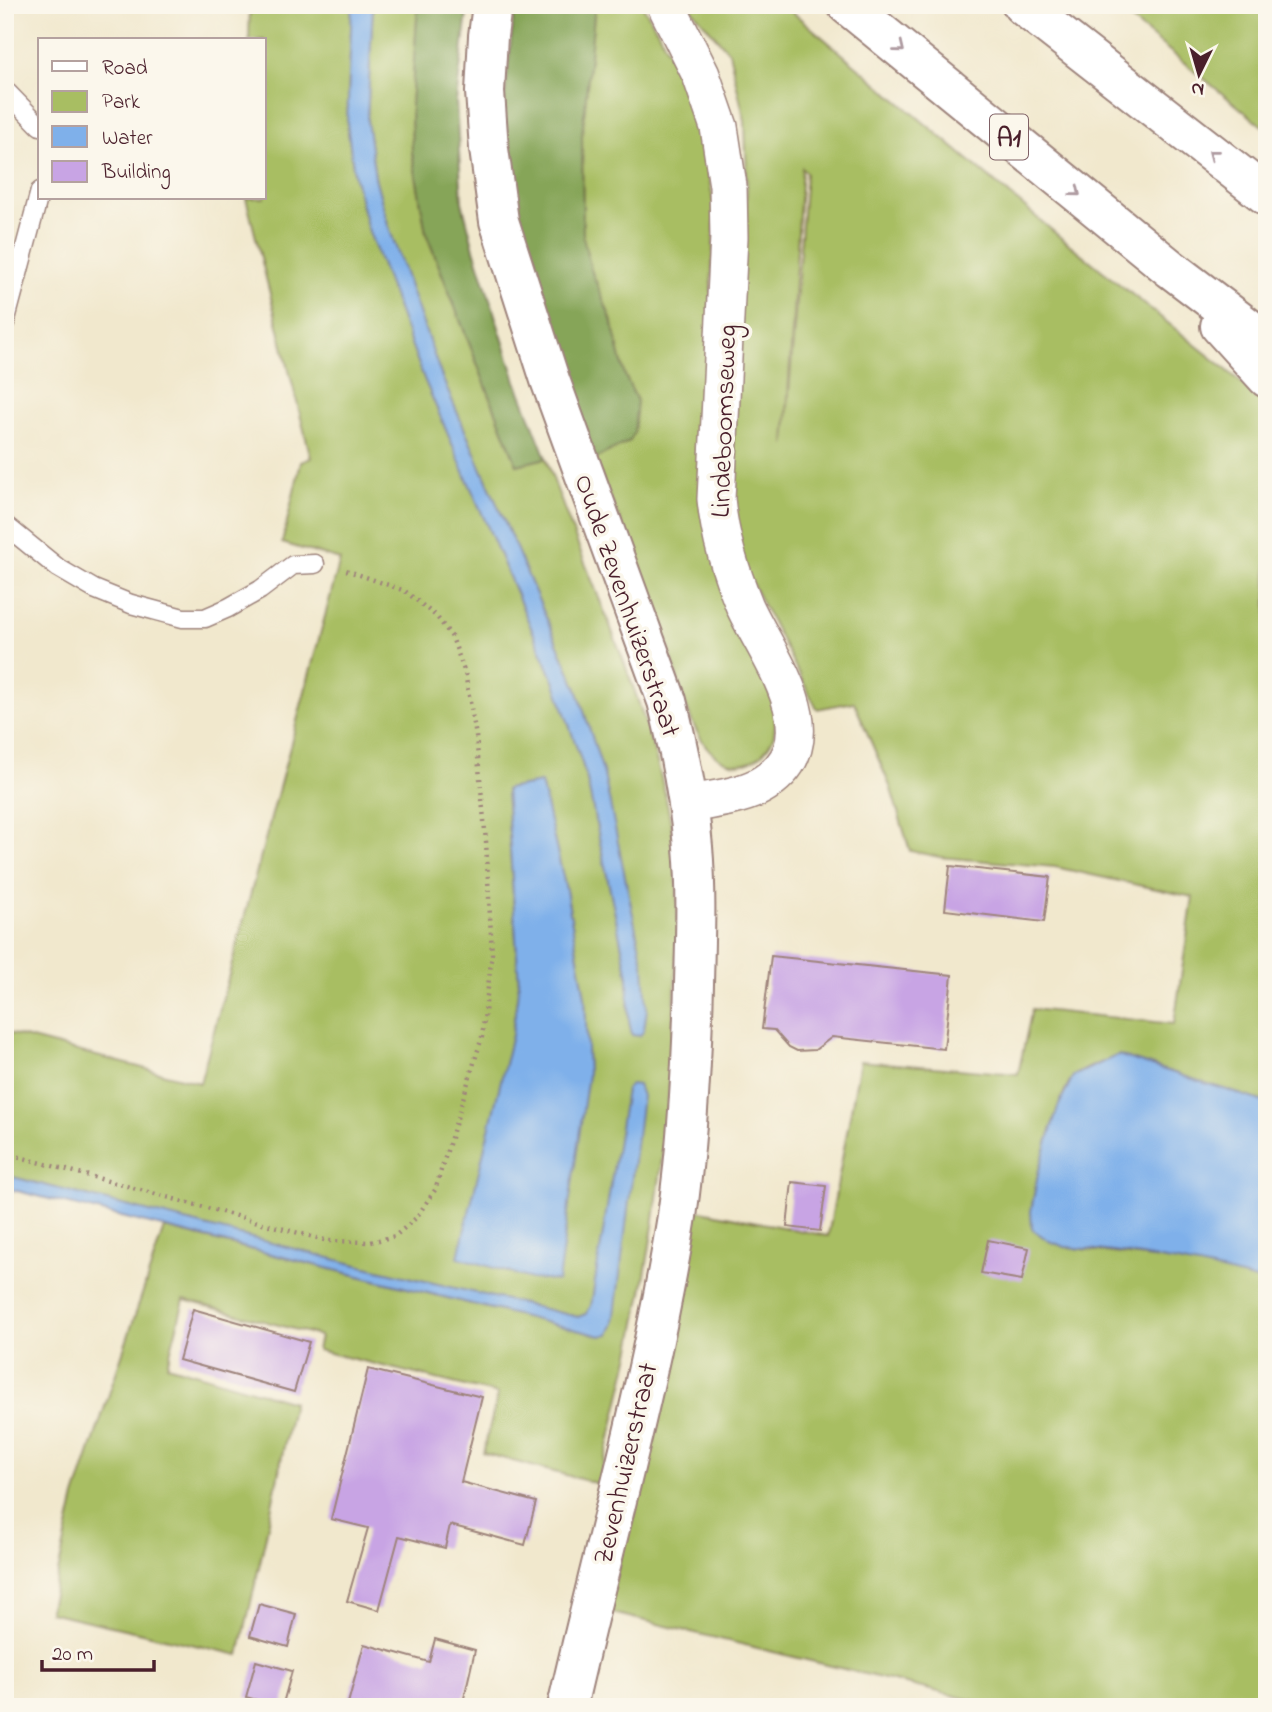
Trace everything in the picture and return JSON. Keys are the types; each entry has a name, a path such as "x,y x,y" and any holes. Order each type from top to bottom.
{"main road":[{"name":"Oude Zevenhuizerstraat","path":"492,5 485,92 489,149 499,221 550,380 667,701 681,754 693,847 695,899 693,1022 686,1141 676,1217"},
{"name":"A1","path":"847,5 1171,269 1267,342"},
{"path":"1022,5 1267,196"},
{"name":"A1","path":"1171,269 1267,378"},
{"name":"Zevenhuizerstraat","path":"568,1707 649,1359 676,1217"}],"street":[{"name":"Lindeboomseweg","path":"666,5 701,75 719,127 728,187 729,237 716,499 719,532 745,606 792,702 796,723 796,742 790,757 766,782 754,789 688,805"}],"lane":[{"path":"5,90 38,123"},
{"path":"5,323 38,199"},
{"path":"5,525 58,568 94,589 131,604 183,618 205,618 260,590 293,565 315,564"}],"path":[{"path":"5,1153 328,1241 371,1242 395,1236 416,1218 435,1190 481,1037 492,954 485,828 476,736 465,673 452,637 437,617 405,591 349,570 315,564"}],"green space":[{"path":"250,5 352,5 347,124 354,174 367,226 425,381 555,683 586,775 627,973 618,848 604,775 577,689 441,375 388,225 375,177 367,121 373,5 418,5 411,105 412,152 426,233 517,465 546,458 644,718 668,808 677,877 678,923 666,1123 649,1253 625,1376 599,1484 483,1453 498,1394 317,1350 320,1336 184,1300 167,1365 293,1402 239,1655 49,1612 75,1497 164,1228 601,1336 609,1333 591,1306 586,1314 578,1317 357,1265 5,1175 5,1032 200,1083 340,560 282,543 301,462 311,458 246,200 266,200 266,38 249,38","holes":["541,783 566,890 585,997 588,1075 512,1034 519,984 506,789","628,984 632,1035 629,1021"]},
{"path":"418,5 468,5 456,102 462,202 516,381 546,458 517,465 426,233 412,152 411,105"},
{"path":"515,5 595,5 582,136 583,237 591,270 611,319 625,376 637,401 634,433 630,441 594,459 516,221 504,104"},
{"path":"595,5 642,5 681,79 705,158 715,213 701,483 776,712 774,735 767,748 760,756 742,763 733,763 714,755 691,720 661,621 594,459 637,401 625,376 611,319 591,270 583,237 582,136"},
{"path":"688,5 784,5 1060,237 1267,405 1267,1103 1119,1055 1089,1067 1074,1076 1067,1085 1048,1140 1031,1211 1065,1247 1185,1262 1267,1283 1267,1707 975,1707 976,1701 608,1612 696,1210 828,1236 860,1061 1018,1074 1032,1009 1174,1024 1193,897 1055,867 940,857 910,851 890,786 854,702 817,709 744,568 731,518 734,376 747,186 745,121 729,52","holes":["802,168 806,173 785,445"]},
{"path":"1113,5 1267,5 1267,130"}],"water":[{"path":"352,5 373,5 367,121 375,177 388,225 441,375 577,689 604,775 644,968 647,1009 644,1030 640,1036 632,1035 629,1021 628,976 586,775 555,683 425,381 367,226 354,174 347,124"},
{"path":"541,783 566,890 585,997 588,1075 558,1281 531,1279 458,1257 512,1035 519,984 506,789"},
{"path":"1118,1055 1267,1103 1267,1283 1167,1260 1065,1247 1049,1241 1032,1229 1031,1211 1038,1173 1058,1107 1073,1076"},
{"path":"631,1084 638,1085 642,1096 614,1323 609,1334 601,1336 5,1188 5,1175 357,1265 578,1317 586,1314 591,1306 626,1090"}],"building":[{"path":"950,866 1050,877 1044,922 945,910"},
{"path":"771,956 952,975 944,1049 832,1037 815,1050 797,1051 789,1047 774,1030 762,1029"},
{"path":"792,1182 826,1186 820,1231 787,1227"},
{"path":"988,1240 1029,1248 1022,1280 981,1273"},
{"path":"193,1309 309,1342 294,1392 179,1360"},
{"path":"368,1369 482,1397 461,1482 536,1502 525,1545 450,1525 445,1548 399,1536 379,1610 347,1601 368,1528 331,1519"},
{"path":"259,1604 296,1614 288,1647 250,1636"},
{"path":"435,1639 475,1650 462,1707 347,1707 364,1644 429,1662"},
{"path":"256,1661 292,1671 282,1707 246,1697"}]}
